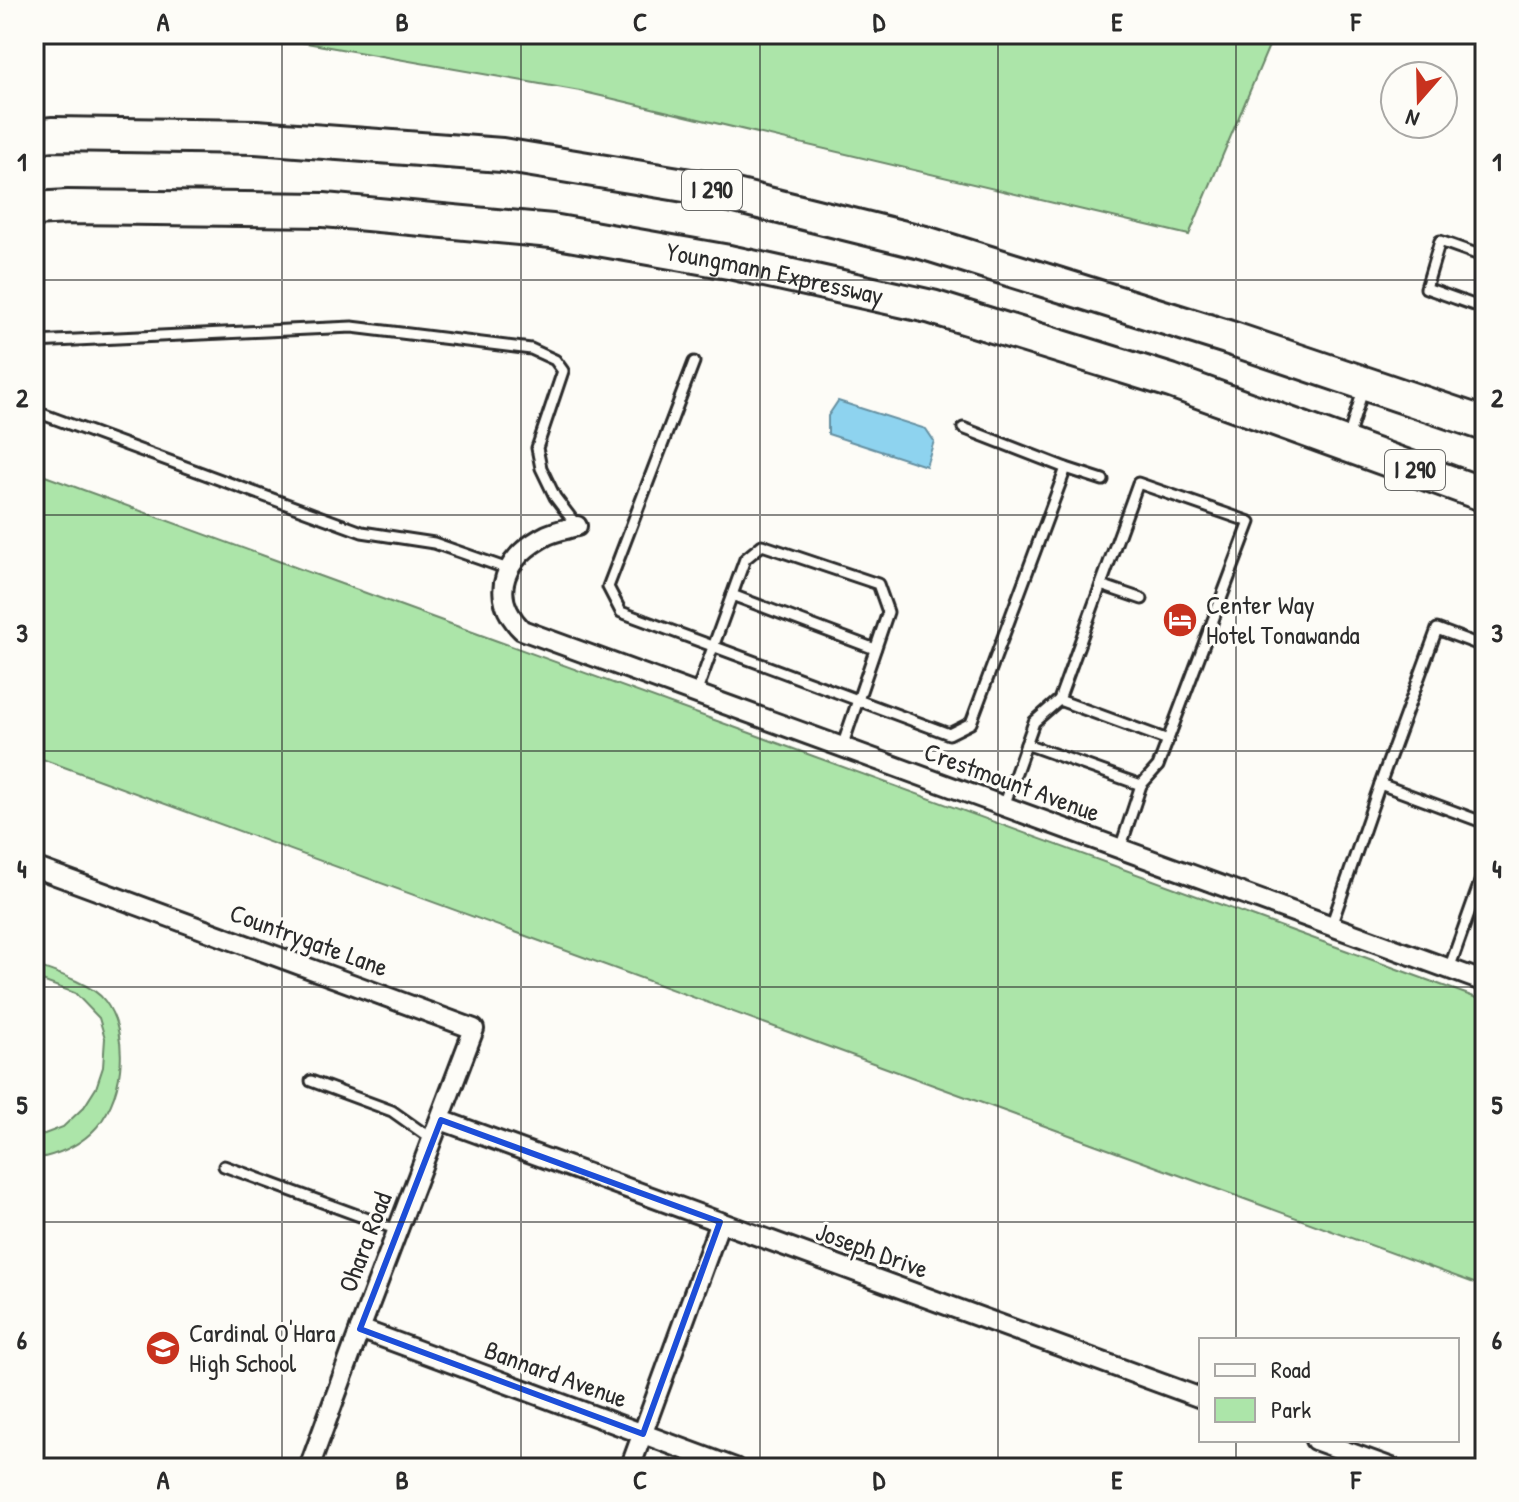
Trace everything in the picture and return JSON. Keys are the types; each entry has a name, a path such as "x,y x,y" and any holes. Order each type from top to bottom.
{"highway":[{"name":"I 290","path":"34,136 256,137 502,155 703,188 925,243 1227,337 1485,424"},
{"name":"Youngmann Expressway","path":"34,209 324,210 552,231 729,262 932,307 1171,381 1485,495"}],"street":[{"path":"508,569 524,550 549,534 577,526"},
{"name":"Crestmount Avenue","path":"508,569 503,599 507,614 522,630 1485,982"},
{"name":"Countrygate Lane","path":"34,867 474,1029 441,1120"},
{"name":"Ohara Road","path":"309,1468 441,1120"},
{"name":"Joseph Drive","path":"441,1120 1199,1397"},
{"path":"630,1468 720,1222"},
{"name":"Bannard Avenue","path":"360,1329 735,1468"},
{"path":"1320,1442 1392,1468"}],"lane":[{"path":"1485,257 1440,241 1426,288 1485,309"},
{"path":"34,342 352,327 531,349 555,360 563,371 537,448 541,468 555,497 577,526"},
{"path":"694,362 608,587 621,612 949,734 971,723 1066,468"},
{"path":"1346,445 1365,383"},
{"path":"34,411 362,532 434,543 508,569"},
{"path":"963,428 1103,480"},
{"path":"1004,806 1034,722 1059,700 1138,483 1250,522 1158,766 1141,785 1120,849"},
{"path":"696,694 745,559 762,545 878,584 888,612 842,747"},
{"path":"1101,585 1142,599"},
{"path":"732,595 875,649"},
{"path":"1331,926 1437,629 1485,647"},
{"path":"1059,700 1168,740"},
{"path":"1026,744 1141,785"},
{"path":"1380,784 1485,823"},
{"path":"1449,969 1485,868"},
{"path":"311,1081 392,1111 433,1140"},
{"path":"224,1166 398,1230"}],"highlighted area":[{"path":"441,1120 720,1222 643,1434 360,1329"}],"green space":[{"path":"255,34 1274,34 1189,235 580,91"},
{"path":"34,472 1485,1001 1485,1287 34,756"},
{"path":"34,965 72,979 99,995 113,1015 121,1050 117,1087 102,1120 91,1133 72,1146 36,1159 34,1138 63,1127 84,1107 96,1088 103,1067 105,1038 99,1018 75,993 34,978"}],"water":[{"path":"838,401 926,429 934,441 926,466 828,434 828,416"}],"place":[{"name":"Center Way Hotel Tonawanda","path":"1180,620"},
{"name":"Cardinal O'Hara High School","path":"163,1348"}]}
